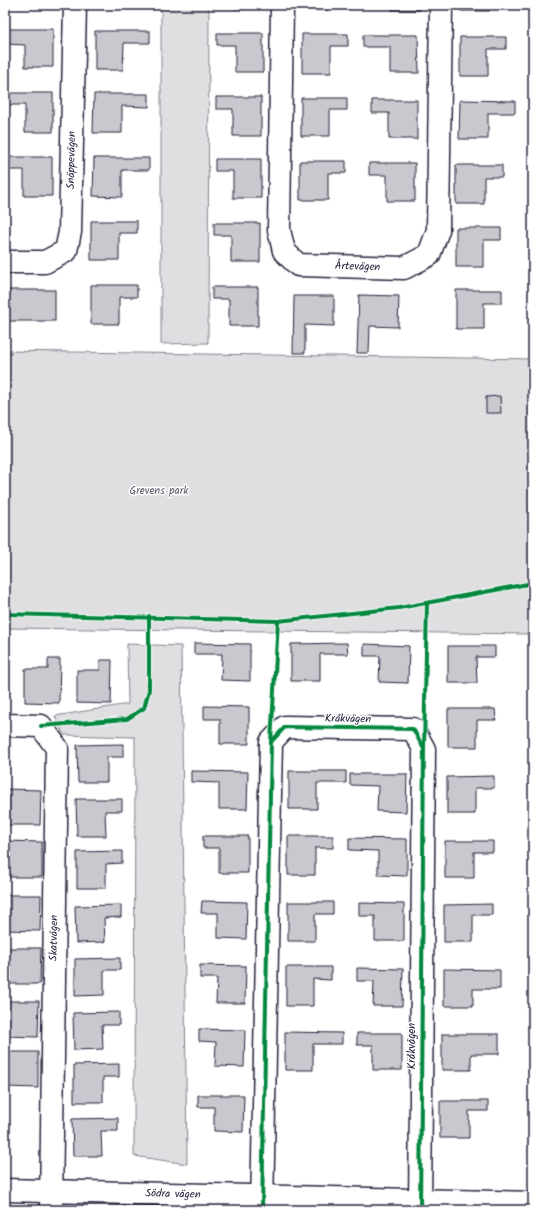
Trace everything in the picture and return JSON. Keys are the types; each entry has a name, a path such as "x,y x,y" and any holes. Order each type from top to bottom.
{"street":[{"name":"Snäppevägen","path":"5,262 45,262 66,251 70,232 75,5"},
{"name":"Årtevägen","path":"282,5 279,230 284,251 298,265 404,268 429,255 438,230 441,5"},
{"name":"Skatvägen","path":"5,725 41,726 56,748 51,1201"},
{"name":"Kråkvägen","path":"262,1203 271,742 285,727 413,729 424,749 420,1205"},
{"name":"Södra vägen","path":"5,1190 51,1201 420,1205 533,1202"}],"green space":[{"path":"161,5 209,5 208,343 161,344"},
{"name":"Grevens park","path":"5,351 533,359 533,634 5,628"},
{"path":"127,644 181,646 187,1164 134,1156 135,737 64,735 55,716 128,704"}],"building":[{"path":"95,5 123,5 123,7 95,7"},
{"path":"234,5 262,5 263,8 234,9"},
{"path":"304,5 332,5 332,10 304,10"},
{"path":"392,5 420,5 420,10 392,10"},
{"path":"461,5 489,5 489,11 461,11"},
{"path":"5,29 53,29 53,67 25,67 25,45 5,44"},
{"path":"95,31 150,31 150,43 124,43 123,70 95,70"},
{"path":"217,33 263,33 263,72 235,72 235,45 217,45"},
{"path":"302,34 348,34 348,46 331,46 331,73 302,73"},
{"path":"363,35 418,35 419,73 390,73 390,47 363,47"},
{"path":"460,37 506,37 506,49 488,49 488,76 460,76"},
{"path":"7,93 53,93 53,132 25,132 25,105 7,105"},
{"path":"94,94 149,94 149,107 122,106 122,133 93,133"},
{"path":"216,97 261,97 261,136 233,136 233,109 216,109"},
{"path":"301,98 347,98 347,110 330,110 330,136 301,136"},
{"path":"372,100 417,100 417,139 389,139 389,113 372,113"},
{"path":"460,100 515,101 515,113 488,113 488,139 459,139"},
{"path":"6,157 52,157 52,196 24,196 24,170 6,170"},
{"path":"94,158 149,158 149,170 122,170 122,197 93,196"},
{"path":"215,159 261,159 261,198 233,198 233,171 215,171"},
{"path":"300,161 346,161 346,173 328,173 328,200 300,200"},
{"path":"369,163 415,163 415,201 387,201 387,175 369,175"},
{"path":"456,165 502,165 502,177 484,177 484,204 456,204"},
{"path":"91,221 137,221 137,233 119,233 119,260 91,260"},
{"path":"214,223 260,223 260,262 231,262 231,235 214,235"},
{"path":"456,228 501,228 501,240 484,240 484,267 456,267"},
{"path":"91,285 137,285 137,297 119,297 119,324 91,324"},
{"path":"212,287 258,287 258,326 229,326 229,299 212,299"},
{"path":"5,290 55,290 55,321 5,321"},
{"path":"456,290 502,290 502,303 484,303 484,329 456,329"},
{"path":"359,295 399,296 398,327 370,326 369,353 357,353"},
{"path":"294,296 334,296 334,326 305,325 305,353 293,353"},
{"path":"500,396 501,413 486,413 486,397"},
{"path":"194,643 250,644 250,681 221,680 222,654 194,654"},
{"path":"347,643 348,654 320,654 320,681 291,681 291,644"},
{"path":"364,644 409,646 408,683 379,682 380,656 364,656"},
{"path":"448,646 495,646 495,657 476,657 477,683 448,683"},
{"path":"5,659 7,659 6,703 5,702"},
{"path":"48,659 60,659 59,703 25,702 25,669 48,669"},
{"path":"100,660 112,660 111,704 77,703 77,670 100,670"},
{"path":"204,706 249,707 249,744 220,744 220,719 204,719"},
{"path":"448,709 495,709 496,720 477,720 477,747 448,747"},
{"path":"123,744 123,757 107,757 107,782 78,782 77,745"},
{"path":"191,771 248,772 247,809 219,809 219,783 191,782"},
{"path":"289,771 346,771 346,783 317,783 317,809 289,809"},
{"path":"350,774 407,774 406,812 377,811 378,786 350,785"},
{"path":"494,776 494,788 475,788 475,814 447,814 447,777"},
{"path":"5,789 41,790 40,825 7,825 7,802 5,802"},
{"path":"76,799 122,799 122,811 105,811 106,836 77,836"},
{"path":"203,836 248,836 248,873 219,873 219,848 203,848"},
{"path":"288,836 333,836 333,848 315,848 315,875 288,875"},
{"path":"349,838 407,839 407,876 378,875 378,851 349,850"},
{"path":"5,841 42,842 42,877 8,877 8,854 5,854"},
{"path":"445,841 493,841 493,852 474,852 474,878 445,878"},
{"path":"122,851 122,863 106,864 106,888 77,888 77,852"},
{"path":"5,895 41,895 40,931 7,930 7,908 5,908"},
{"path":"202,901 247,902 246,939 218,938 218,913 201,913"},
{"path":"288,902 333,902 333,914 315,914 315,941 288,941"},
{"path":"359,903 404,904 404,941 375,941 375,916 359,916"},
{"path":"492,904 492,915 473,915 473,942 444,942 444,905"},
{"path":"121,905 121,917 104,918 105,942 76,943 75,906"},
{"path":"5,948 41,948 40,984 7,984 7,961 5,961"},
{"path":"120,958 120,970 104,970 104,995 75,996 75,959"},
{"path":"200,965 246,966 245,1003 216,1003 217,978 200,978"},
{"path":"286,967 331,967 331,980 313,979 313,1006 286,1006"},
{"path":"357,968 403,969 402,1006 373,1006 374,981 357,981"},
{"path":"444,969 500,970 500,989 473,989 473,1006 444,1006"},
{"path":"5,1001 39,1001 38,1037 5,1036"},
{"path":"119,1012 119,1025 102,1025 103,1049 74,1050 73,1013"},
{"path":"199,1029 245,1030 244,1067 215,1066 216,1042 199,1041"},
{"path":"285,1032 342,1033 342,1044 313,1044 313,1070 285,1070"},
{"path":"357,1033 402,1033 402,1070 373,1070 373,1045 357,1045"},
{"path":"442,1034 499,1034 499,1054 471,1054 471,1070 442,1070"},
{"path":"5,1052 38,1052 38,1088 5,1087"},
{"path":"119,1064 119,1077 103,1077 103,1102 74,1102 74,1065"},
{"path":"198,1095 244,1095 243,1132 214,1131 214,1107 198,1107"},
{"path":"440,1101 488,1101 488,1111 469,1111 469,1138 440,1138"},
{"path":"118,1118 118,1131 101,1131 102,1156 73,1156 72,1119"}],"cycle path":[{"path":"5,614 278,621 399,608 533,583"},
{"path":"424,749 427,603"},
{"path":"41,726 127,719 144,708 149,690 149,616"},
{"path":"271,742 278,621"},
{"path":"262,1210 271,742 285,727 413,729 424,749 420,1210"}]}
